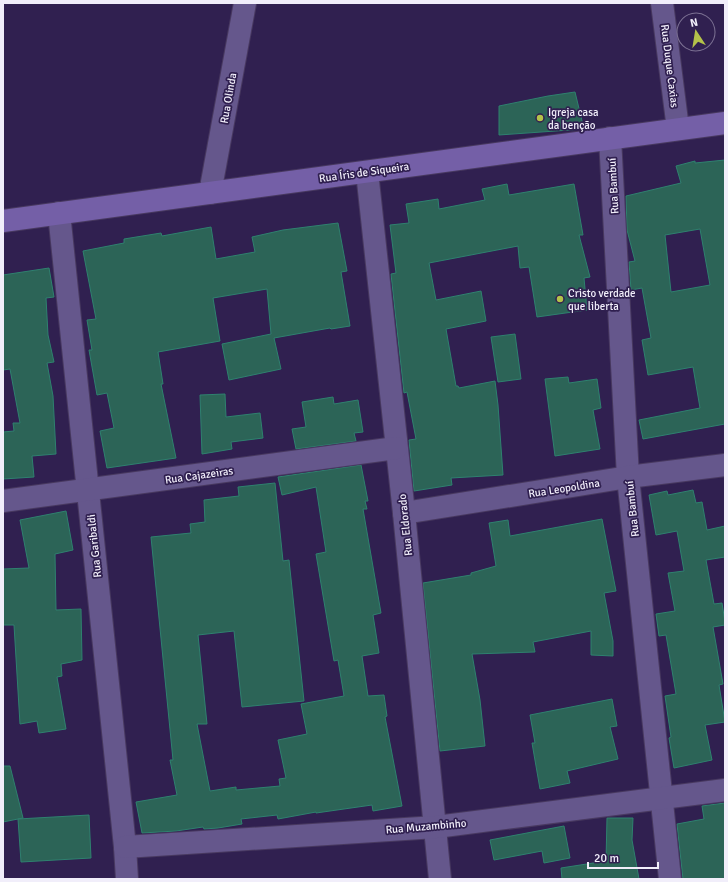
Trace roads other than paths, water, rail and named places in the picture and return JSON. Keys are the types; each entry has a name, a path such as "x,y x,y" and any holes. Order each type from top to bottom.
{"street":[{"name":"Rua Olinda","path":"210,193 245,3"},
{"name":"Rua Duque Caxias","path":"662,3 678,129"},
{"name":"Rua Íris de Siqueira","path":"3,221 725,123"},
{"name":"Rua Bambuí","path":"610,138 628,477 670,879"},
{"name":"Rua Eldorado","path":"367,172 404,513 440,879"},
{"name":"Rua Garibaldi","path":"59,213 125,847 127,879"},
{"name":"Rua Cajazeiras","path":"3,501 396,448"},
{"name":"Rua Leopoldina","path":"404,513 628,477 725,465"},
{"name":"Rua Muzambinho","path":"125,847 436,827 725,790"}],"place":[{"name":"Igreja casa da benção","path":"540,118"},
{"name":"Cristo verdade que liberta","path":"560,299"}]}
